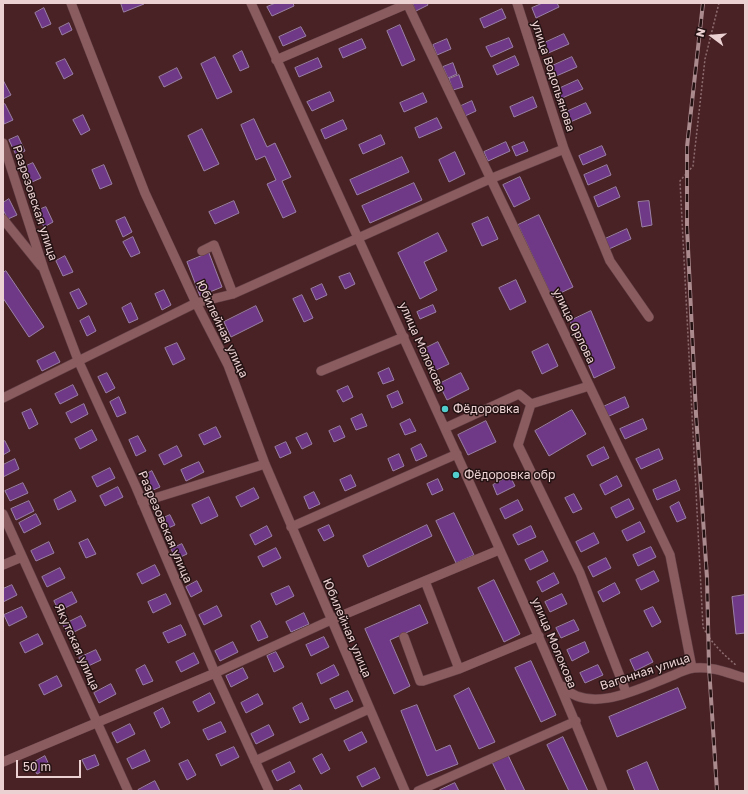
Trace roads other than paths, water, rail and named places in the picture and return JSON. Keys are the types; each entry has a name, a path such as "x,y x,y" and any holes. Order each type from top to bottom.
{"street":[{"name":"Юбилейная улица","path":"71,3 145,193 196,303 228,365 265,464 369,709 406,791"},
{"name":"улица Молокова","path":"250,3 360,239 539,636 557,681 576,721 600,790"},
{"path":"276,60 407,3"},
{"name":"улица Орлова","path":"407,3 670,554 692,668"},
{"name":"улица Водопьянова","path":"3,398 196,303 233,294 360,239 490,179 564,149 517,3"},
{"name":"Разрезовская улица","path":"3,143 44,270 78,360 142,502 215,673 269,791"},
{"path":"564,149 610,262 649,317"},
{"name":"Разрезовская улица","path":"3,219 44,270"},
{"path":"202,251 214,245 233,294"},
{"path":"321,371 404,336"},
{"path":"531,404 590,386"},
{"path":"445,428 519,394 531,404"},
{"path":"531,404 518,445 580,573 626,692"},
{"path":"292,527 457,454"},
{"path":"142,502 265,464"},
{"name":"Якутская улица","path":"3,514 128,791"},
{"path":"3,762 215,673 331,620 499,550"},
{"path":"3,565 22,557"},
{"path":"425,581 459,669"},
{"path":"404,637 420,681 425,681 459,669 539,636"},
{"name":"Вагонная улица","path":"557,681 568,693 583,700 604,700 692,668 709,667 745,678"},
{"path":"255,761 369,709"},
{"path":"418,791 576,721"}],"railway":[{"path":"703,3 687,147 687,227 696,414 707,578 709,667 717,791"}],"place":[{"name":"Фёдоровка","path":"445,409"},
{"name":"Фёдоровка обр","path":"456,475"}]}
